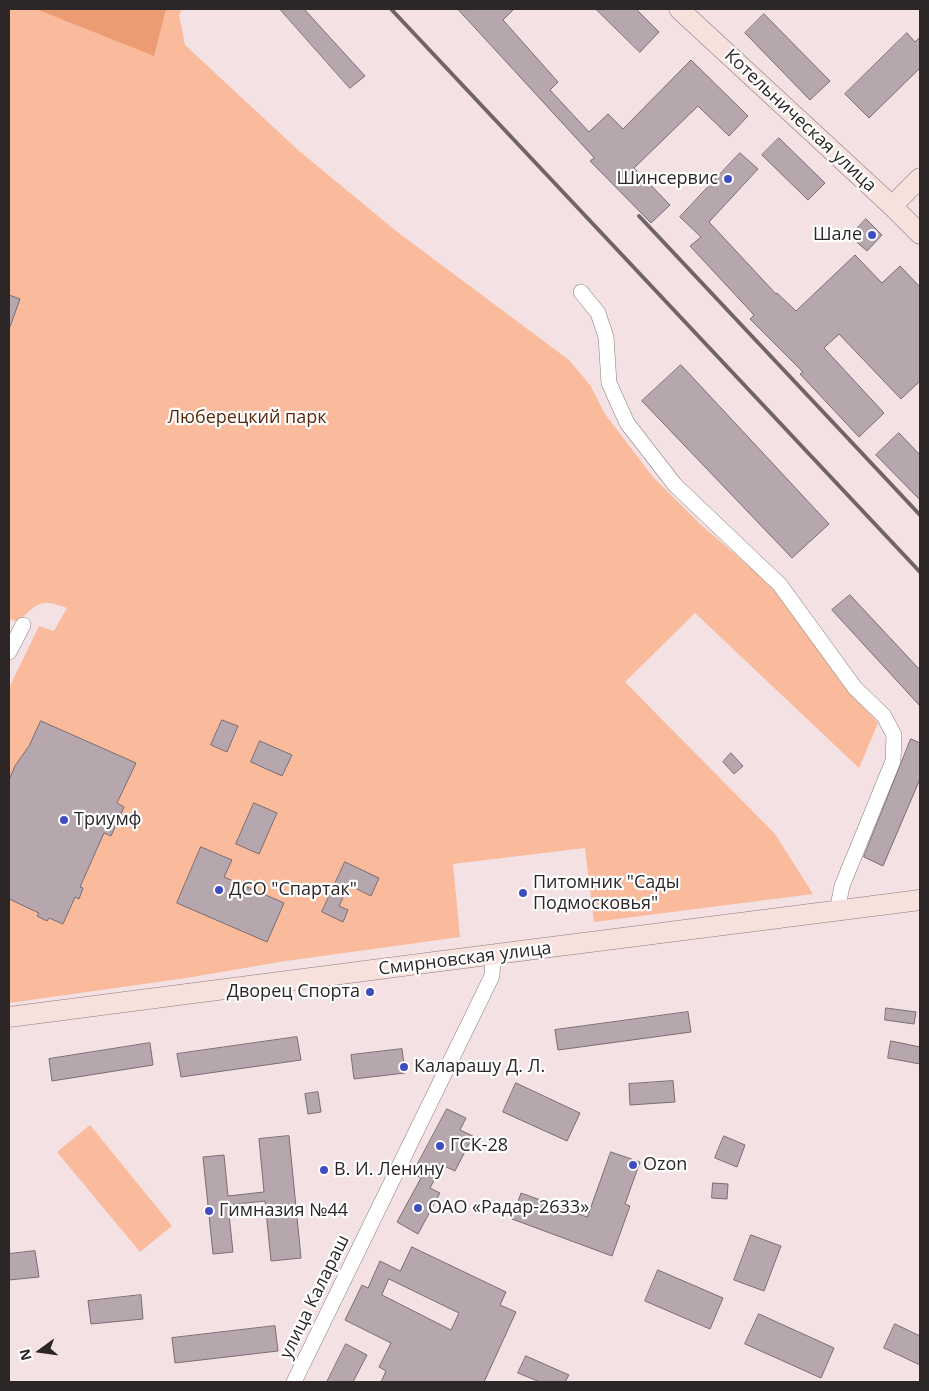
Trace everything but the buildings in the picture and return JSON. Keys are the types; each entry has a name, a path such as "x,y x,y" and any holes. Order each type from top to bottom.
{"main road":[{"name":"Котельническая улица","path":"680,9 920,234"},
{"path":"892,206 920,178"},
{"name":"Смирновская улица","path":"9,1017 920,900"}],"street":[{"path":"581,292 598,313 601,321 606,337 609,383 627,423 675,485 780,585 855,688 884,716 894,736 893,760 842,886 839,901 840,911"},
{"path":"9,652 22,625"},
{"name":"улица Калараш","path":"294,1382 492,976 493,956"}],"green space":[{"name":"Люберецкий парк","path":"9,9 182,9 179,15 185,45 298,150 396,231 569,360 590,385 605,414 653,477 700,524 770,584 844,685 878,723 859,768 695,613 625,682 775,834 813,894 594,922 585,848 453,864 460,937 9,1003 9,688 39,626 54,631 67,608 51,603 40,604 30,610 18,622 11,619 9,625"},
{"path":"90,1125 172,1226 140,1252 57,1152"}],"shaded area":[{"path":"36,9 166,9 154,56"}],"railway":[{"path":"391,9 920,572"},
{"path":"639,216 920,515"}],"place":[{"name":"Шинсервис","path":"728,179"},
{"name":"Шале","path":"872,235"},
{"name":"Триумф","path":"64,820"},
{"name":"ДСО \"Спартак\"","path":"219,890"},
{"name":"Питомник \"Сады Подмосковья\"","path":"523,893"},
{"name":"Дворец Спорта","path":"370,992"},
{"name":"Каларашу Д. Л.","path":"404,1067"},
{"name":"ГСК-28","path":"440,1146"},
{"name":"Ozon","path":"633,1165"},
{"name":"В. И. Ленину","path":"324,1170"},
{"name":"ОАО «Радар-2633»","path":"418,1208"},
{"name":"Гимназия №44","path":"209,1211"}]}
